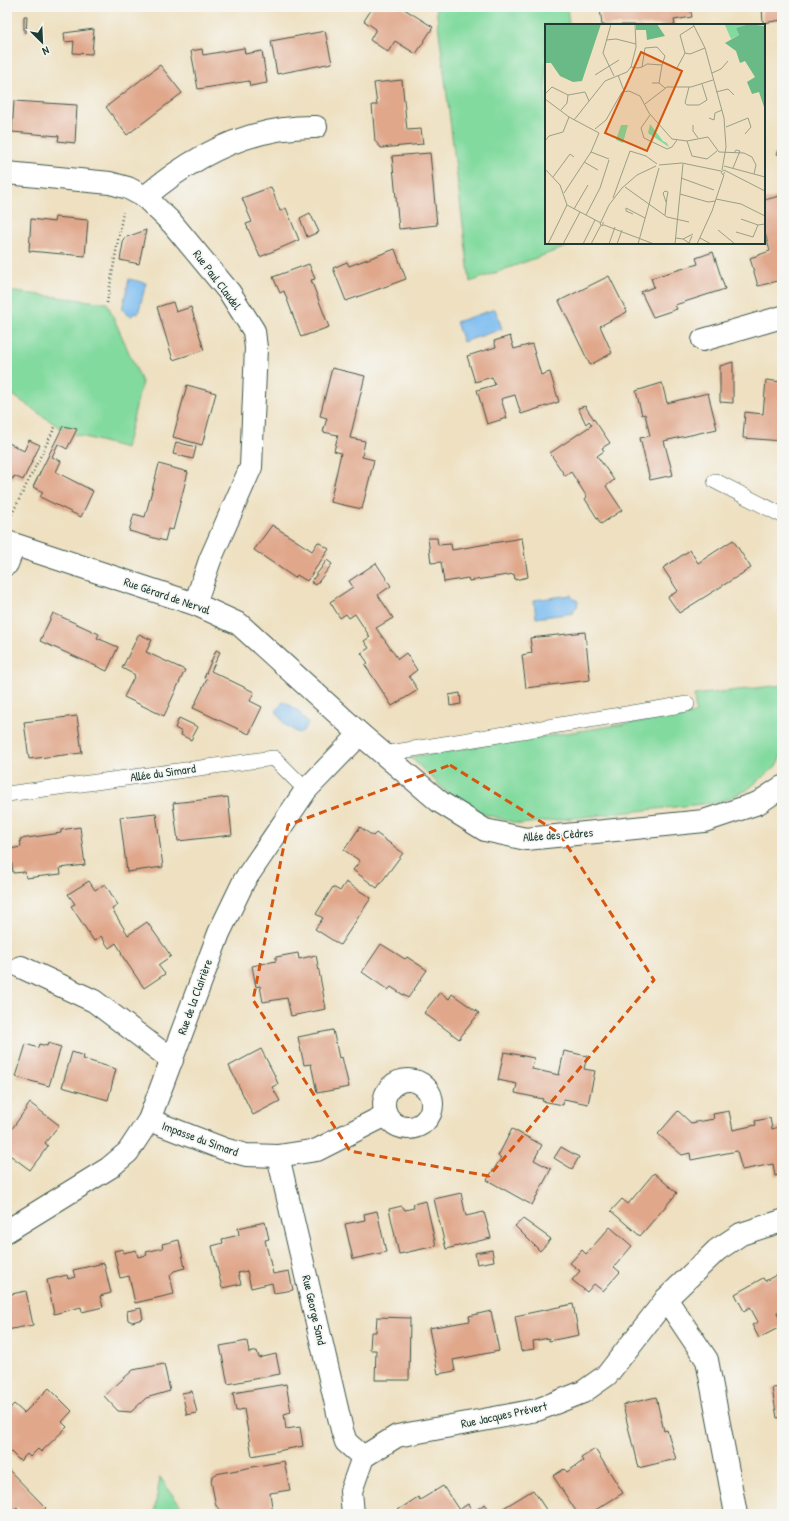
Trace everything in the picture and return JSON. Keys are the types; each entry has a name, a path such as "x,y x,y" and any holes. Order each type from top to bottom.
{"street":[{"path":"136,192 219,148 251,135 298,127 316,127"},
{"name":"Rue Paul Claudel","path":"7,173 110,183 136,192 172,223 230,293 254,331 256,348 251,467 210,560 195,604"},
{"path":"703,340 782,317"},
{"name":"Rue Gérard de Nerval","path":"9,551 195,604 239,624 360,734"},
{"name":"Allée des Cèdres","path":"360,734 440,802 485,830 526,839 704,821 758,803 782,787"},
{"name":"Rue de la Clairière","path":"7,1231 109,1168 128,1152 149,1120 219,933 244,881 306,790 360,734"},
{"path":"21,967 94,1001 172,1060"},
{"name":"Impasse du Simard","path":"149,1120 224,1149 246,1155 278,1156 317,1150 386,1115"},
{"name":"Rue George Sand","path":"278,1156 342,1430 346,1442 363,1457"},
{"name":"Rue Jacques Prévert","path":"363,1457 397,1436 538,1410 582,1392 607,1375 666,1299 717,1250 741,1234 782,1221"},
{"path":"666,1299 707,1360 736,1514"},
{"path":"352,1514 351,1491 363,1457"}],"lane":[{"path":"715,481 782,515"},
{"path":"383,754 687,704"},
{"name":"Allée du Simard","path":"7,794 274,758 306,790"}],"path":[{"path":"107,303 136,192"},
{"path":"7,525 56,425"}],"highlighted area":[{"path":"450,765 559,833 654,980 489,1176 350,1151 253,1000 288,825"}],"green space":[{"path":"436,7 567,7 569,24 545,24 545,244 574,244 470,282"},
{"path":"7,291 107,303 142,382 126,448 66,432 7,391"},
{"path":"782,685 782,754 776,766 747,790 720,802 520,824 480,813 453,798 410,757 696,713 694,695"},
{"path":"160,1477 186,1514 154,1514"}],"water":[{"path":"129,279 146,283 138,314 135,313 131,316 122,310"},
{"path":"495,309 502,329 463,342 456,322"},
{"path":"571,595 572,598 578,601 577,607 573,610 574,613 536,618 534,600"},
{"path":"284,701 298,711 308,724 300,734 285,725 276,711"}],"building":[{"path":"373,7 401,7 433,27 416,54 395,41 388,52 370,40 376,29 364,21"},
{"path":"690,7 692,17 674,20 675,24 602,24 600,8"},
{"path":"762,7 782,7 782,20 763,23"},
{"path":"24,16 27,16 26,33 24,32"},
{"path":"94,29 92,54 73,53 74,41 65,42 64,33"},
{"path":"325,31 332,63 277,74 271,41"},
{"path":"244,48 245,54 262,51 267,83 250,86 249,81 198,89 191,51 202,49 203,55"},
{"path":"160,65 182,93 127,135 106,107"},
{"path":"402,80 407,130 421,129 423,144 381,148 375,141 372,105 377,105 374,83"},
{"path":"14,101 77,105 75,143 58,141 59,136 12,132"},
{"path":"782,144 782,156 777,154"},
{"path":"430,153 437,225 399,229 392,156"},
{"path":"271,187 280,211 286,208 299,240 260,257 246,224 252,222 242,198"},
{"path":"780,196 782,197 782,280 758,286 750,258 770,251 765,234 765,200"},
{"path":"310,213 319,232 307,237 300,218"},
{"path":"55,217 88,220 85,256 29,251 31,219 54,222"},
{"path":"146,230 139,264 120,260 124,238"},
{"path":"395,249 406,279 346,301 333,268 347,262 349,266"},
{"path":"713,252 725,289 675,305 677,309 653,317 641,292 654,287 651,278 698,264 696,258"},
{"path":"309,264 315,279 311,280 329,327 301,337 284,291 280,293 273,277"},
{"path":"609,276 627,312 600,326 612,353 590,365 559,301"},
{"path":"173,302 176,312 191,307 204,350 173,360 157,307"},
{"path":"510,336 514,349 532,344 541,375 550,372 559,402 521,414 515,395 501,399 507,418 487,424 477,390 495,385 492,377 475,382 467,356 496,347 494,341"},
{"path":"733,362 733,403 720,402 720,366"},
{"path":"332,368 365,376 350,438 365,441 362,457 374,460 362,509 330,502 341,453 334,451 338,435 323,432 327,418 320,416"},
{"path":"766,380 782,382 782,441 743,438 745,412 763,414"},
{"path":"662,383 667,403 708,393 717,429 664,441 673,475 650,480 640,438 650,436 645,414 642,415 636,391"},
{"path":"187,385 216,393 202,445 173,437"},
{"path":"585,406 610,443 602,448 604,451 597,456 614,480 606,486 622,510 601,524 585,499 587,497 571,472 565,476 550,453 592,425 589,421 586,424 578,408"},
{"path":"63,426 77,429 67,449 58,444 52,457 61,461 56,472 93,491 81,517 40,497 43,492 33,487"},
{"path":"29,440 40,445 23,480 14,476 13,479 7,476 7,442 24,451"},
{"path":"176,442 196,447 193,459 173,454"},
{"path":"159,464 188,472 173,530 168,529 165,541 129,531 134,514 145,517"},
{"path":"272,525 312,551 318,542 329,549 307,581 297,575 295,578 254,550"},
{"path":"428,538 437,538 438,545 451,544 452,550 522,538 528,577 515,580 514,574 469,581 468,578 444,582 441,562 431,563"},
{"path":"733,540 751,568 679,613 668,597 678,591 663,568 690,550 698,563"},
{"path":"327,560 332,564 316,585 311,582"},
{"path":"376,563 391,586 378,595 393,618 376,628 398,659 406,653 417,670 409,676 418,690 392,706 365,665 368,663 361,653 369,648 364,641 370,637 355,614 349,618 346,614 340,618 330,602 353,587 349,581"},
{"path":"53,613 99,634 97,638 118,647 107,671 40,641"},
{"path":"585,632 590,680 526,688 522,655 532,653 530,638"},
{"path":"139,634 152,640 146,652 185,670 164,716 124,697 135,675 122,668"},
{"path":"216,650 220,652 211,671 254,692 250,701 262,707 249,734 193,708 207,679 204,678"},
{"path":"460,693 461,704 450,706 449,695"},
{"path":"77,716 82,753 29,759 24,722"},
{"path":"179,718 198,727 191,740 181,735 182,732 175,728"},
{"path":"228,797 232,835 178,841 173,803"},
{"path":"156,813 163,867 127,872 120,817"},
{"path":"80,827 85,865 60,868 61,874 26,878 25,872 13,873 10,849 21,847 20,839 61,833 61,830"},
{"path":"360,827 373,836 376,833 403,853 377,888 353,870 360,861 344,850"},
{"path":"89,881 95,890 105,884 118,905 112,909 128,935 147,922 171,956 158,965 165,974 144,988 121,954 122,953 116,943 109,948 101,936 94,941 71,906 75,904 68,894"},
{"path":"346,882 371,898 340,945 315,929 323,918 316,914 333,887 340,891"},
{"path":"381,944 405,959 407,957 427,970 408,998 391,987 388,990 362,972"},
{"path":"298,953 299,959 316,955 326,1009 291,1016 287,998 263,1002 260,986 256,987 252,966 276,961 276,957"},
{"path":"440,992 449,999 452,994 479,1013 459,1039 424,1013"},
{"path":"333,1030 339,1058 342,1057 349,1087 317,1093 311,1064 304,1065 298,1037"},
{"path":"48,1043 61,1047 49,1086 16,1077 26,1044 38,1048 39,1044 47,1046"},
{"path":"261,1049 278,1084 272,1087 280,1101 253,1115 229,1066"},
{"path":"564,1051 587,1056 584,1069 595,1071 588,1104 564,1099 563,1105 542,1101 543,1099 515,1093 517,1084 498,1080 504,1052 534,1058 532,1069 559,1075"},
{"path":"72,1052 84,1056 83,1059 116,1069 108,1100 62,1087"},
{"path":"30,1103 59,1125 45,1143 48,1146 30,1170 7,1153 7,1136"},
{"path":"678,1111 691,1123 714,1119 713,1114 729,1111 733,1130 756,1125 755,1121 770,1118 772,1129 782,1126 782,1174 775,1176 773,1164 742,1170 737,1151 691,1160 690,1153 682,1155 658,1134"},
{"path":"512,1129 542,1145 534,1160 551,1169 532,1205 487,1180 501,1158 498,1156"},
{"path":"561,1147 579,1157 572,1169 554,1158"},
{"path":"654,1173 677,1193 640,1236 611,1211 622,1199 628,1204"},
{"path":"461,1193 466,1216 484,1212 491,1238 446,1249 434,1199"},
{"path":"426,1201 436,1246 399,1254 389,1209 402,1206 405,1210 414,1208 413,1204"},
{"path":"377,1211 386,1252 353,1259 345,1224 365,1220 364,1214"},
{"path":"523,1219 551,1239 540,1251 515,1226"},
{"path":"265,1222 269,1239 265,1240 273,1274 289,1271 293,1290 274,1293 272,1283 251,1288 247,1271 238,1273 241,1284 222,1288 212,1246 223,1243 222,1239 239,1235 238,1228"},
{"path":"610,1227 632,1246 614,1267 620,1272 603,1291 594,1284 587,1292 572,1280 580,1271 570,1263 582,1250 586,1254"},
{"path":"179,1240 185,1268 174,1271 170,1275 174,1294 135,1303 129,1276 120,1278 114,1251 123,1249 123,1253 136,1250 138,1257 147,1255 146,1252 163,1248 162,1244"},
{"path":"492,1250 494,1261 477,1264 475,1253"},
{"path":"104,1263 111,1293 100,1296 103,1307 82,1312 81,1307 54,1314 47,1280 67,1275 68,1279 75,1277 73,1270"},
{"path":"782,1272 782,1309 777,1312 782,1326 759,1338 752,1325 758,1322 750,1307 744,1311 735,1294 763,1278 765,1281"},
{"path":"26,1291 33,1325 7,1330 7,1295"},
{"path":"573,1304 579,1335 549,1341 549,1338 533,1341 534,1349 521,1351 515,1316"},
{"path":"141,1308 143,1319 132,1322 128,1320 127,1311"},
{"path":"491,1311 499,1351 453,1360 455,1371 438,1374 429,1328 470,1321 469,1316"},
{"path":"377,1317 410,1318 409,1380 375,1380 376,1350 370,1350 371,1332 376,1332"},
{"path":"247,1341 249,1353 257,1351 259,1358 276,1354 280,1374 228,1384 220,1346"},
{"path":"164,1364 170,1391 146,1398 131,1412 118,1411 104,1396 133,1370"},
{"path":"286,1384 291,1412 284,1414 286,1429 300,1427 303,1446 252,1456 244,1409 236,1411 233,1393"},
{"path":"782,1387 782,1417 777,1418 772,1388"},
{"path":"49,1388 72,1411 62,1422 67,1427 41,1452 38,1449 30,1457 27,1454 20,1461 7,1448 7,1411 14,1404 24,1413"},
{"path":"192,1391 197,1413 187,1415 182,1393"},
{"path":"656,1397 664,1431 667,1430 676,1459 638,1468 623,1405"},
{"path":"595,1449 623,1493 589,1514 578,1514 553,1476 564,1469 567,1472 583,1461 581,1458"},
{"path":"284,1461 290,1490 270,1493 273,1514 221,1514 220,1509 216,1506 211,1481 212,1477 216,1474"},
{"path":"7,1468 46,1508 39,1514 23,1514 17,1507 10,1514 7,1514"},
{"path":"443,1486 459,1510 452,1514 401,1514 398,1510 418,1497 420,1500"},
{"path":"533,1490 549,1514 495,1514 505,1507"},
{"path":"468,1504 473,1512 485,1504 492,1514 461,1514 459,1510"}]}
